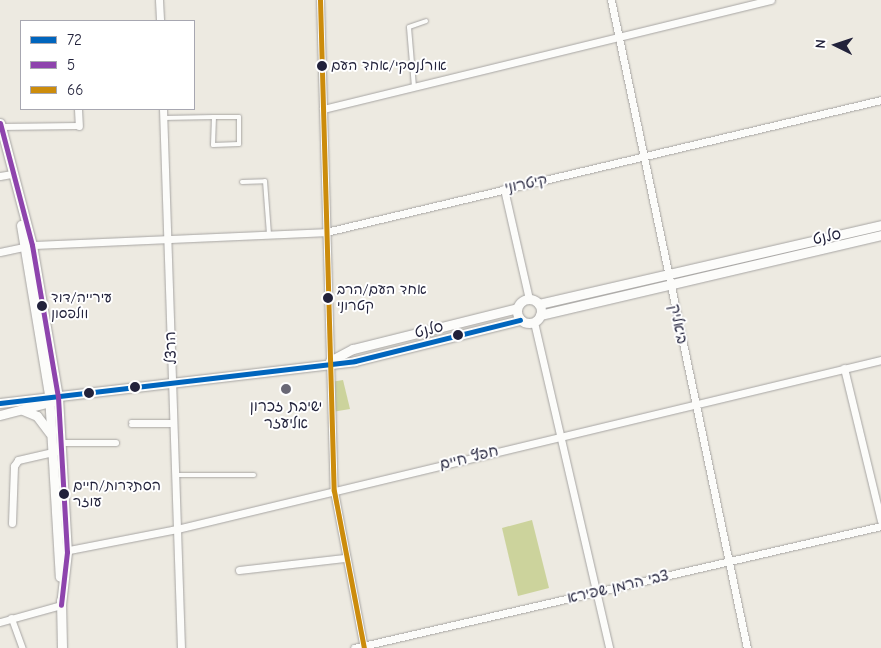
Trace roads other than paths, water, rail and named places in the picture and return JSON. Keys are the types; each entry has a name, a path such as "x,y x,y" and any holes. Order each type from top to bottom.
{"street":[{"path":"159,0 160,20"},
{"path":"320,0 334,492 344,558 364,647"},
{"name":"ביאליק","path":"611,0 727,562 747,648"},
{"path":"324,109 618,37 745,3 771,0"},
{"name":"קיטרוני","path":"0,252 28,246 326,232 881,100"},
{"path":"62,648 58,546 58,397 28,246 0,125 79,126 78,110"},
{"name":"הרצל","path":"162,110 181,648"},
{"path":"0,176 11,174"},
{"path":"504,189 530,299 539,304 537,319 560,436 609,648"},
{"name":"סלנט","path":"539,304 881,225"},
{"name":"סלנט","path":"537,319 881,235"},
{"path":"28,246 49,394 52,437"},
{"path":"530,299 517,308 520,320 537,319"},
{"name":"סלנט","path":"329,361 353,349 517,308"},
{"name":"סלנט","path":"329,361 355,361 520,320"},
{"name":"חפץ חיים","path":"67,552 177,529 560,436 695,407 881,360"},
{"path":"0,403 49,394 58,397 329,361"},
{"path":"844,368 881,520"},
{"path":"0,415 20,409 50,405 58,397"},
{"path":"20,409 37,416 58,448 67,552 61,605"},
{"path":"12,524 14,466 18,460 58,448 116,442"},
{"name":"צבי הרמן שפירא","path":"354,648 881,526"},
{"path":"58,546 67,552"},
{"path":"239,570 344,558"},
{"path":"0,622 61,605"},
{"path":"12,618 23,648"}],"lane":[{"path":"414,87 409,27 426,22"},
{"path":"163,118 239,116 239,144 214,144 214,117"},
{"path":"242,182 265,181 268,234"},
{"path":"131,423 173,424"},
{"path":"175,475 254,475"}],"place":[{"name":"אורלנסקי/אחד העם","path":"322,66"},
{"name":"אחד העם/הרב קטרוני","path":"328,298"},
{"name":"עירייה/דוד וולפסון","path":"42,306"},
{"name":"ישיבת זכרון אליעזר","path":"286,389"},
{"name":"הסתדרות/חיים עוזר","path":"64,494"}]}
